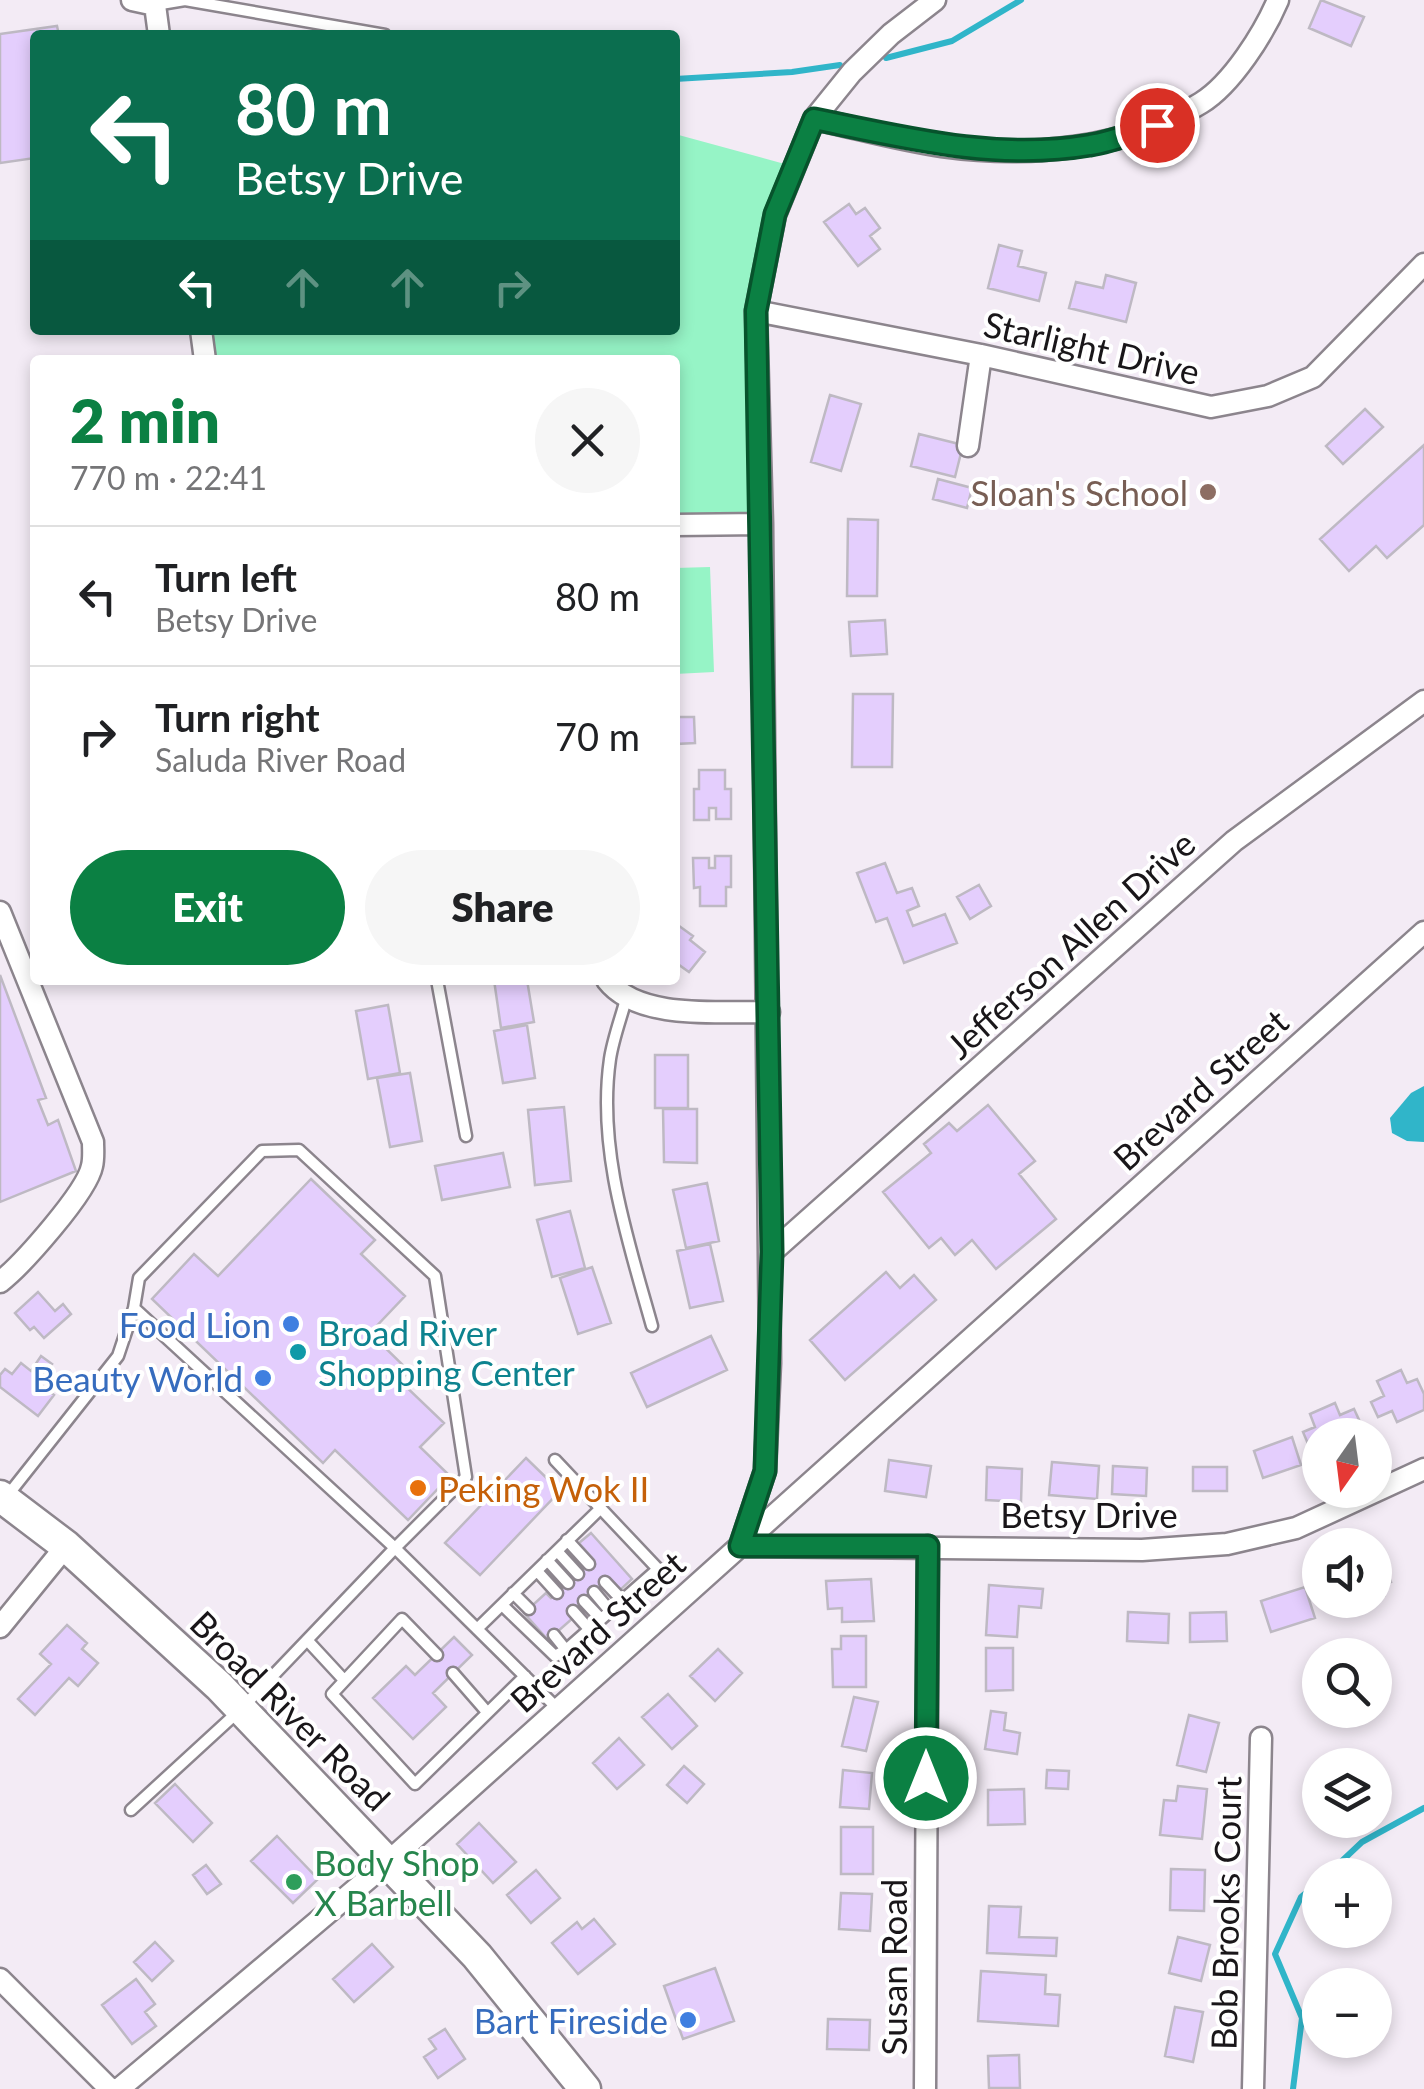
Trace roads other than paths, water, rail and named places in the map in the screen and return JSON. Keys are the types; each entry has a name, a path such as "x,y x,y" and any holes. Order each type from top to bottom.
{"main road":[{"name":"Broad River Road","path":"2,1498 66,1546 152,1622 241,1709 478,1956 585,2089"}],"street":[{"path":"132,0 155,4 158,30"},
{"path":"740,1546 765,1471 772,1252 756,311 775,214 814,119 852,72 891,34 935,0"},
{"path":"814,119 942,146 1020,151 1092,145 1157,125 1204,102 1230,78 1278,0"},
{"name":"Starlight Drive","path":"756,311 1212,407 1268,396 1314,377 1424,264"},
{"path":"968,446 981,356"},
{"path":"680,525 762,524"},
{"name":"Jefferson Allen Drive","path":"772,1252 1234,841 1424,701"},
{"path":"0,912 94,1142 92,1168 82,1187 20,1267 0,1282"},
{"name":"Brevard Street","path":"118,2089 388,1862 1424,932"},
{"path":"612,985 626,999 638,1004 768,1012"},
{"name":"Betsy Drive","path":"740,1546 1142,1550 1228,1544 1296,1528 1424,1469"},
{"path":"0,1628 66,1546"},
{"name":"Susan Road","path":"924,2089 928,1546"},
{"name":"Bob Brooks Court","path":"1253,2089 1261,1738"},
{"path":"0,1979 110,2089"}],"lane":[{"path":"155,4 186,0 357,30"},
{"path":"438,985 466,1136"},
{"path":"626,999 610,1058 606,1117 622,1219 652,1326"},
{"path":"2,1498 118,1356 139,1278 262,1151 299,1150 436,1276 466,1476 241,1709 130,1810"},
{"path":"134,1308 395,1548 558,1709"},
{"path":"502,1604 555,1656 658,1568 556,1460"},
{"path":"477,1629 600,1508"},
{"path":"568,1540 589,1564"},
{"path":"556,1551 578,1574"},
{"path":"548,1560 568,1583"},
{"path":"536,1570 557,1593"},
{"path":"605,1582 622,1600"},
{"path":"594,1592 606,1615"},
{"path":"513,1594 529,1609"},
{"path":"584,1601 606,1615"},
{"path":"573,1610 590,1629"},
{"path":"436,1655 402,1619 332,1694 415,1784 525,1676"},
{"path":"554,1636 566,1650"},
{"path":"307,1640 344,1680"},
{"path":"453,1673 487,1712"}],"water":[{"path":"1424,1086 1424,1142 1407,1141 1392,1133 1390,1118 1411,1093"}],"waterway":[{"path":"886,58 952,41 1021,0"},
{"path":"680,79 840,65"},
{"path":"1345,1858 1362,1842 1424,1808"},
{"path":"1293,2089 1302,2018 1275,1954 1302,1896"}],"place":[{"name":"Sloan's School","path":"1208,492"},
{"name":"Food Lion","path":"291,1324"},
{"name":"Broad River Shopping Center","path":"298,1352"},
{"name":"Beauty World","path":"263,1378"},
{"name":"Peking Wok II","path":"418,1488"},
{"name":"Body Shop X Barbell","path":"294,1882"},
{"name":"Bart Fireside","path":"688,2020"}]}
